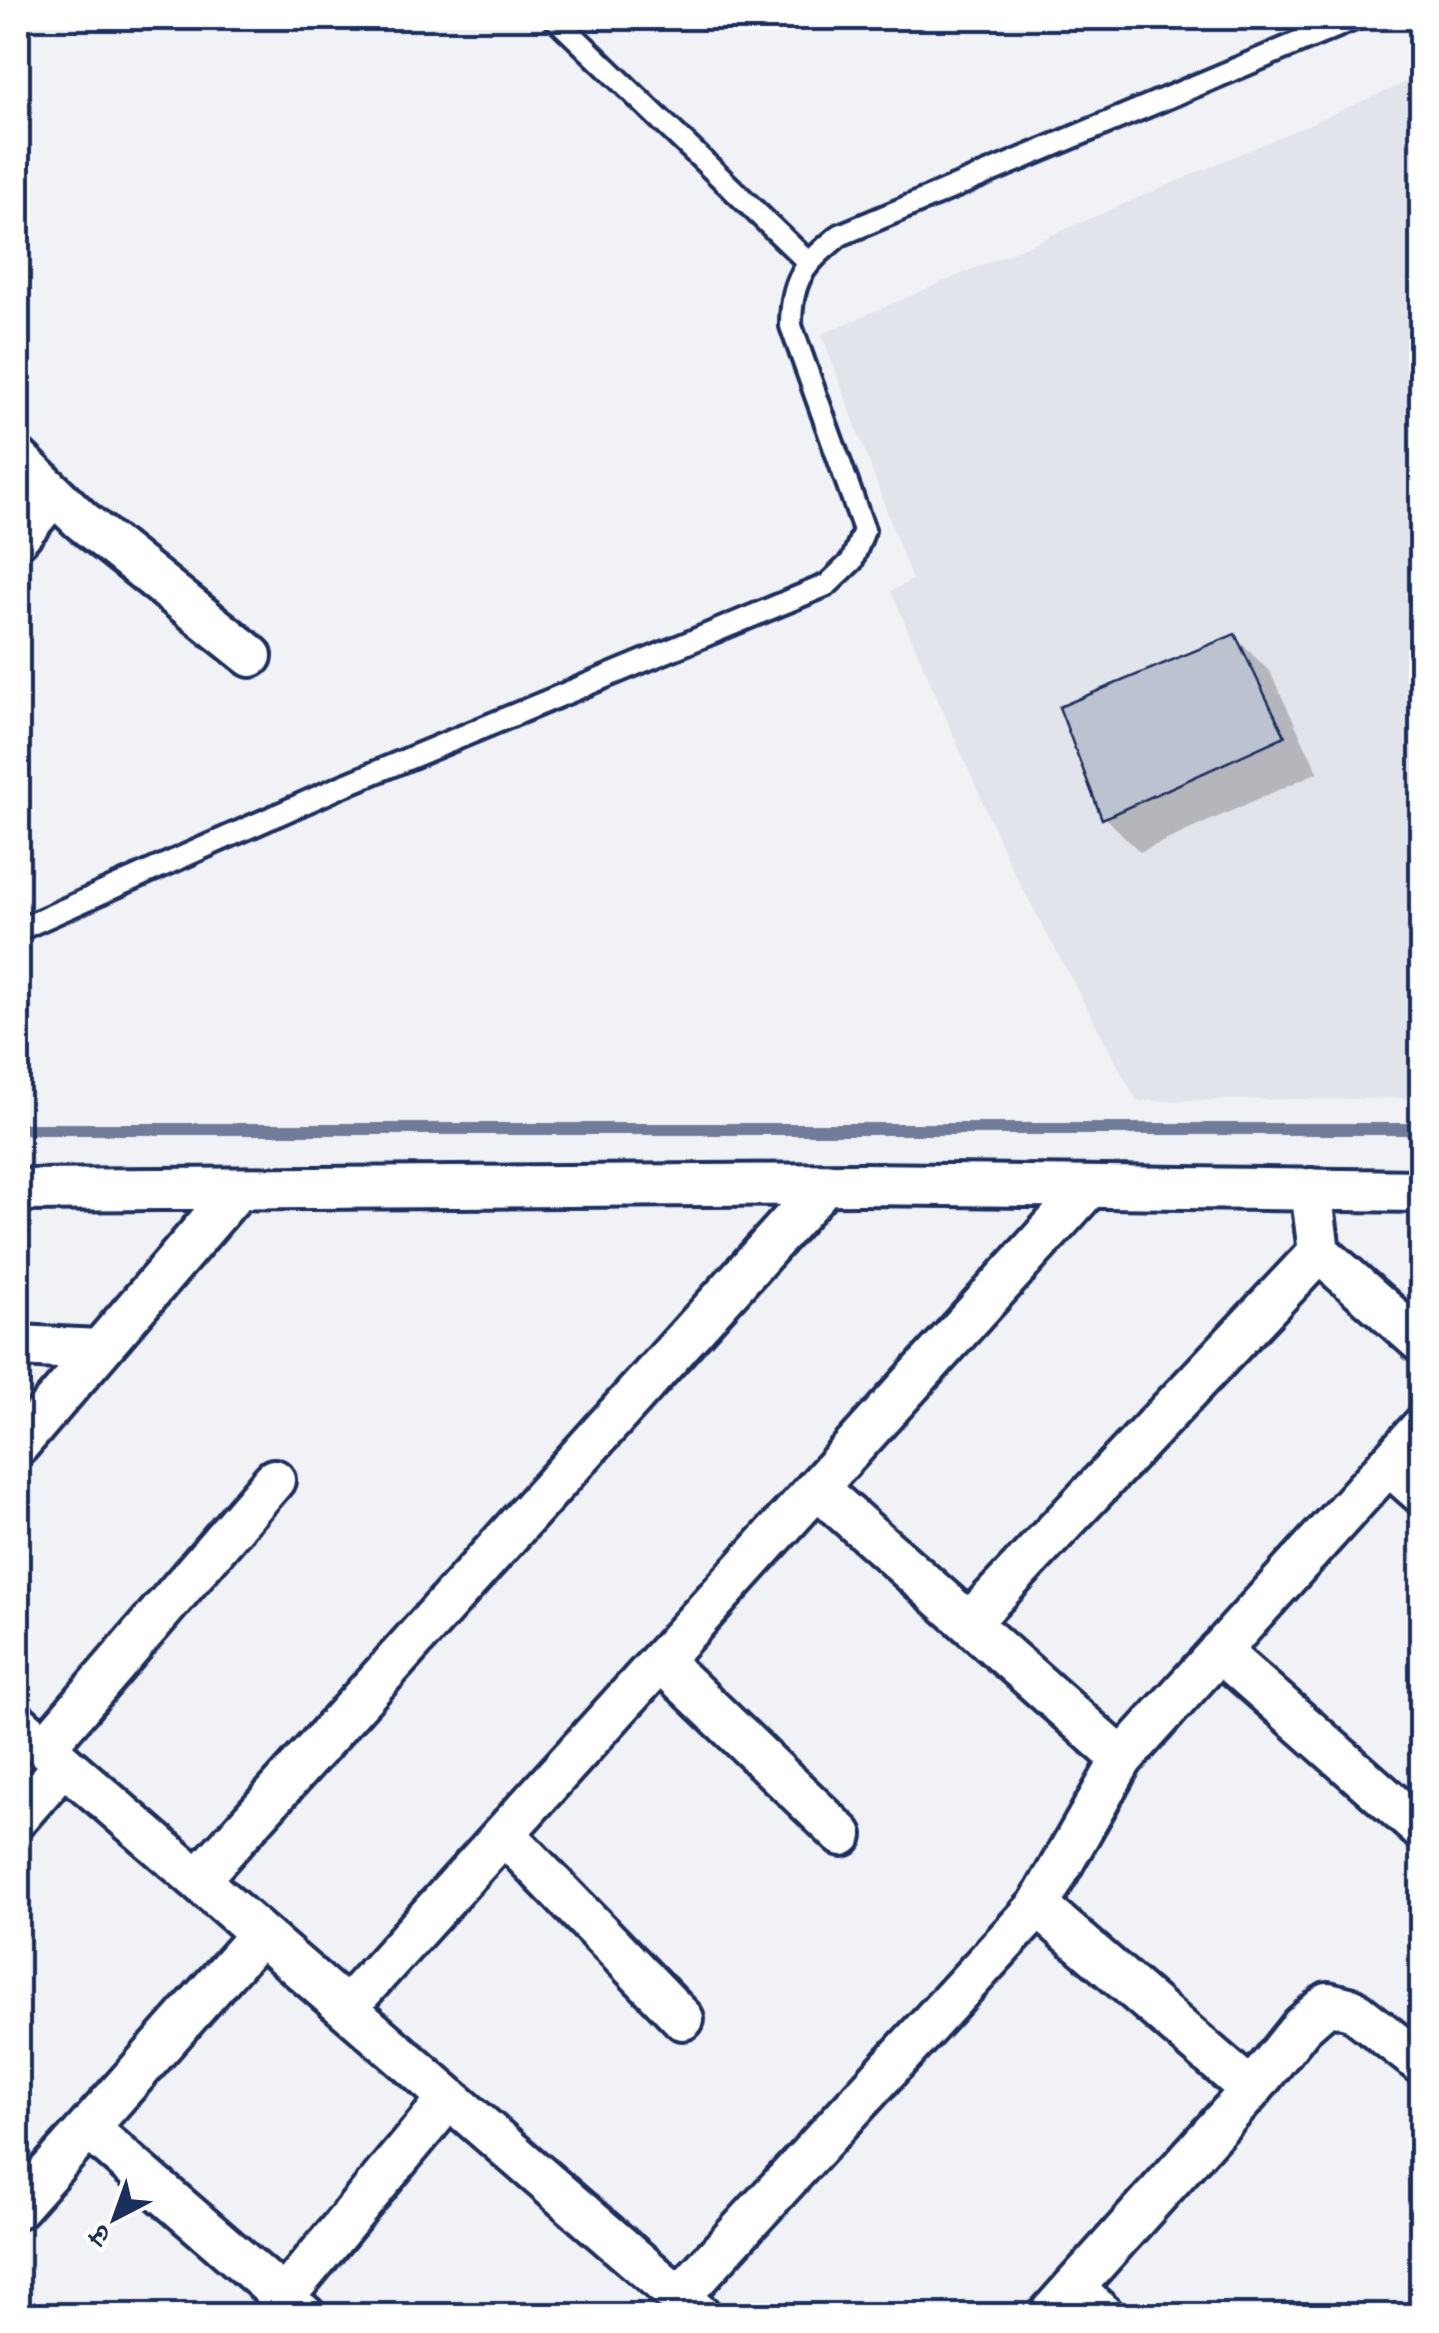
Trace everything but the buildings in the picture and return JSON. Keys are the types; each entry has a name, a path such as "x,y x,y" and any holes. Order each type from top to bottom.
{"street":[{"path":"18,458 54,494 252,656"},
{"path":"18,536 54,494"},
{"path":"198,1880 824,1184"},
{"path":"18,1190 824,1184 1422,1190"},
{"path":"346,2008 1090,1187"},
{"path":"1312,1189 1318,1252 1422,1343"},
{"path":"18,1445 237,1190"},
{"path":"969,1624 1318,1252"},
{"path":"18,1346 99,1350"},
{"path":"42,1745 690,2306 1038,1906 1122,1759 1422,1426"},
{"path":"1388,1464 1422,1494"},
{"path":"18,1817 42,1745 274,1480"},
{"path":"817,1488 1122,1759"},
{"path":"1219,1652 1422,1830"},
{"path":"661,1661 842,1836"},
{"path":"504,1834 683,2019"},
{"path":"1038,1906 1251,2090"},
{"path":"18,2207 260,1934"},
{"path":"1104,2316 1060,2302 1251,2090 1302,2026 1328,2003 1352,2009 1422,2064"},
{"path":"88,2128 295,2306 449,2098"}],"lane":[{"path":"555,18 808,262"},
{"path":"18,930 340,787 827,585 852,561 864,530 790,326 791,294 808,262 840,235 1349,19"}],"shaded area":[{"path":"1421,76 1421,1098 1137,1101 1009,863 891,591 912,580 822,334"}],"waterway":[{"path":"18,1129 1422,1129"}]}
